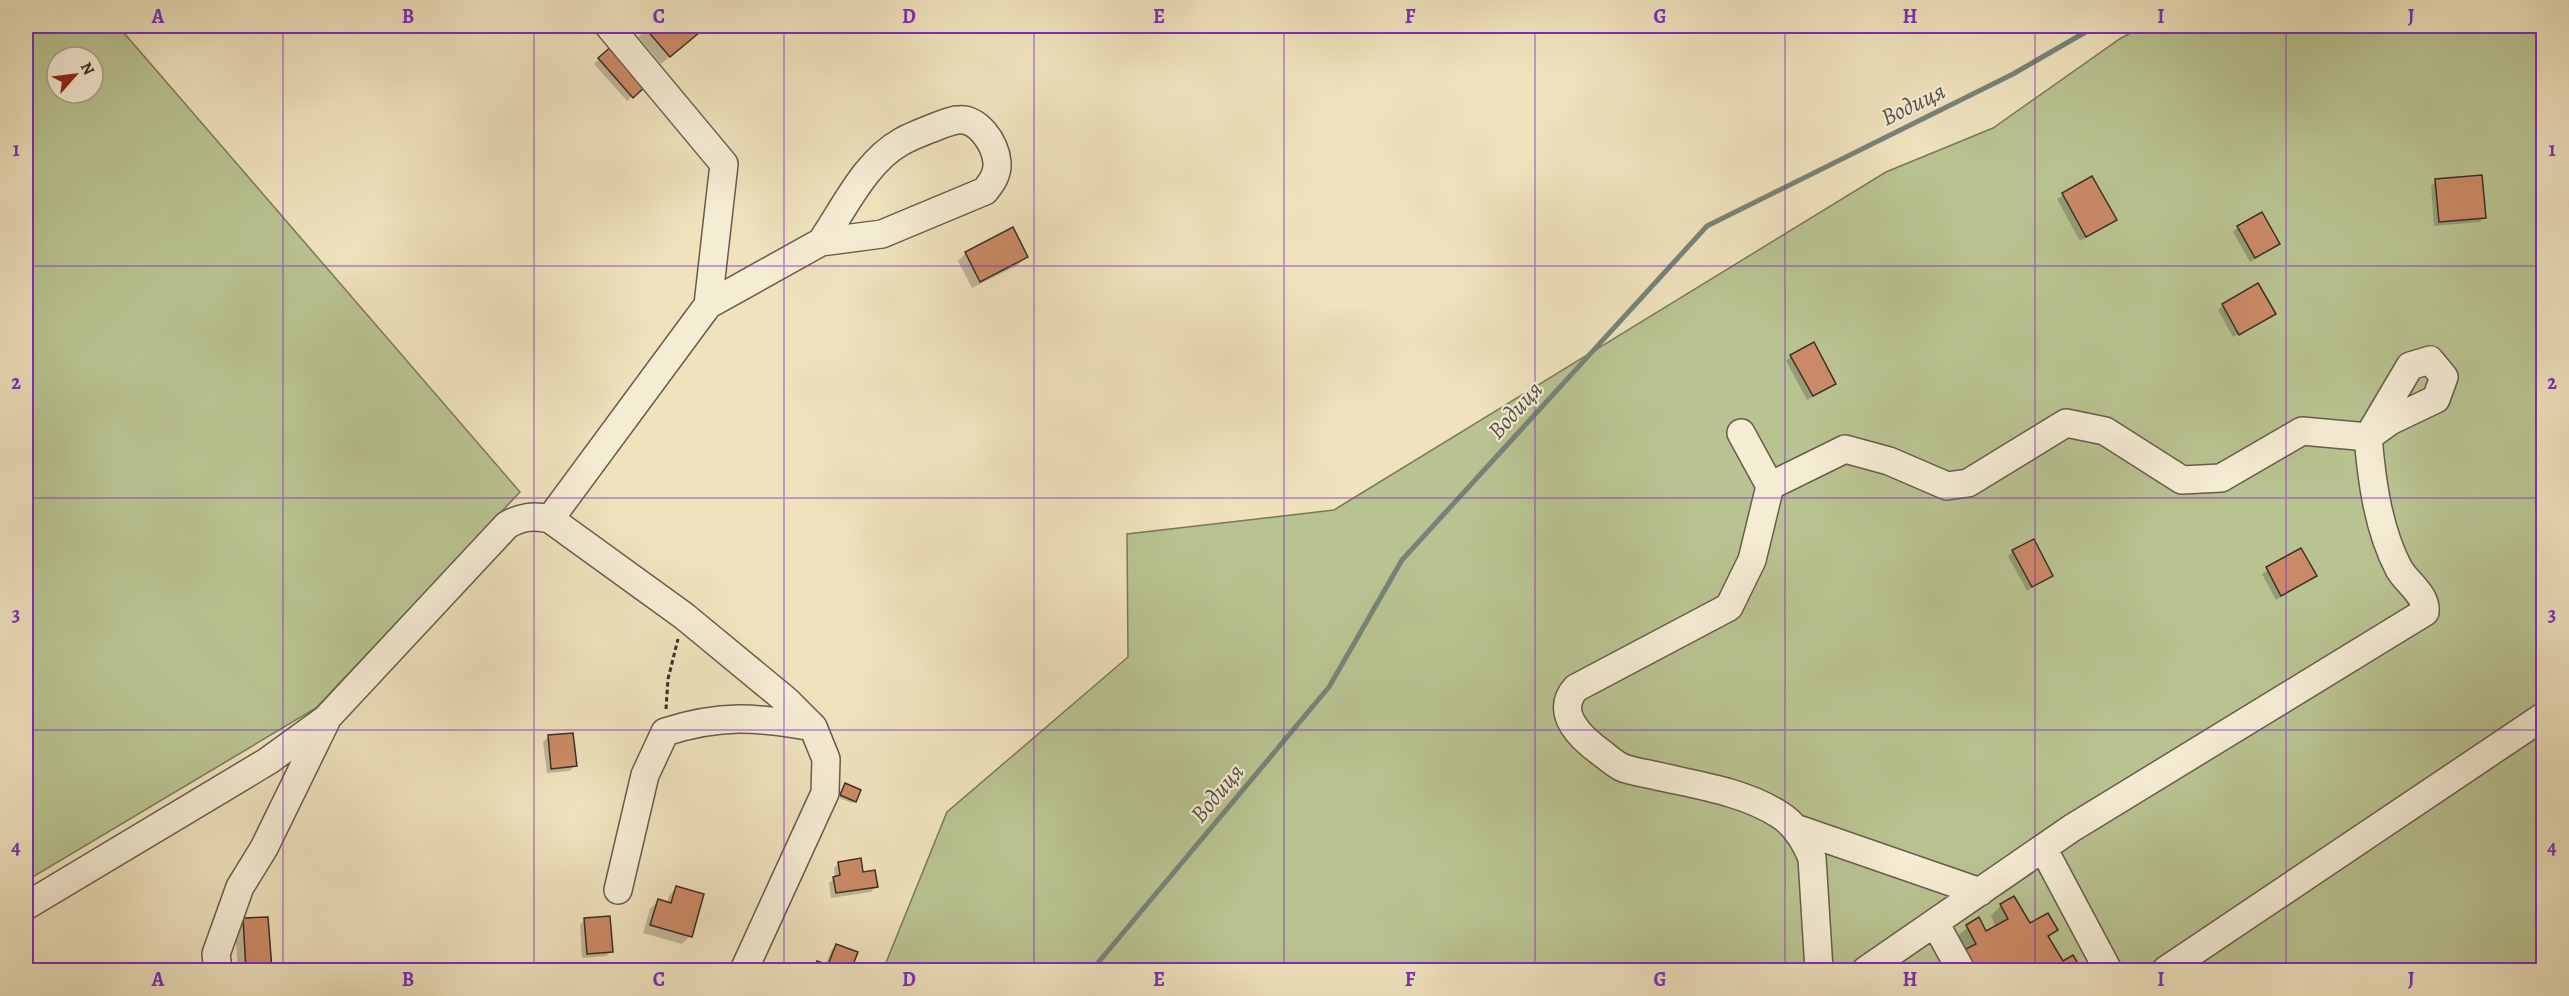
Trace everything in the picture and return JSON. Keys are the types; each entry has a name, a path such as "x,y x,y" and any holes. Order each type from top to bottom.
{"street":[{"path":"609,26 724,164 708,305"},
{"path":"550,519 708,305 822,242 882,234 985,191 995,178 997,161 984,129 971,122 956,120 900,142 871,168 822,242"},
{"path":"1770,486 1845,448 1889,461 1947,486 1968,483 2066,423 2105,430 2182,480 2221,478 2302,431 2368,437 2371,472 2386,539 2400,572 2422,598 2425,612 2043,848 1866,970"},
{"path":"1741,433 1770,486 1752,560 1729,607 1576,688 1568,697 1566,707 1572,726 1590,745 1621,767 1753,801 1781,815 1795,828 1805,841 1812,858 1819,970"},
{"path":"26,906 268,761 327,719 507,525 528,516 550,519 684,616 787,701 813,727 826,759 825,793 744,970"},
{"path":"2166,970 2544,716"},
{"path":"618,890 645,775 665,732 688,724 722,718 763,718 813,727"},
{"path":"211,965 240,887 264,848 327,719"},
{"path":"1795,828 1980,892"},
{"path":"2043,848 2108,970"},
{"path":"1935,923 1961,970"}],"path":[{"path":"665,732 668,679 684,616"}],"green space":[{"path":"26,26 118,26 520,492 316,708 26,881"},
{"path":"2144,26 2543,26 2543,970 883,970 947,812 1128,657 1127,534 1334,510 1886,172 1993,128 2121,38"}],"building":[{"path":"648,26 706,27 670,57 645,28"},
{"path":"613,45 648,84 633,98 598,58"},
{"path":"2482,175 2486,218 2439,222 2435,179"},
{"path":"2092,176 2117,220 2086,237 2062,193"},
{"path":"2262,212 2280,244 2255,258 2237,226"},
{"path":"1013,227 1028,257 980,282 965,252"},
{"path":"2258,283 2276,314 2239,335 2222,304"},
{"path":"1814,342 1836,384 1813,396 1790,355"},
{"path":"2034,539 2053,576 2032,587 2012,550"},
{"path":"2301,548 2317,576 2281,596 2266,567"},
{"path":"573,733 577,766 551,769 548,735"},
{"path":"845,783 861,790 856,802 840,795"},
{"path":"861,858 863,872 875,870 878,887 836,893 833,877 840,875 838,862"},
{"path":"676,886 704,894 692,937 650,925 658,899 671,903"},
{"path":"2014,896 2030,923 2048,913 2058,930 2048,936 2063,961 2073,955 2082,970 1977,970 1964,950 1976,944 1966,925 1979,917 1986,931 2008,919 2000,904"},
{"path":"610,916 613,952 587,954 584,918"},
{"path":"268,917 272,970 246,970 243,918"},
{"path":"836,944 858,952 851,970 813,970 817,961 828,965"}],"waterway":[{"name":"Водиця","path":"1092,970 1329,687 1402,560 1707,226 2013,74 2096,26"}]}
